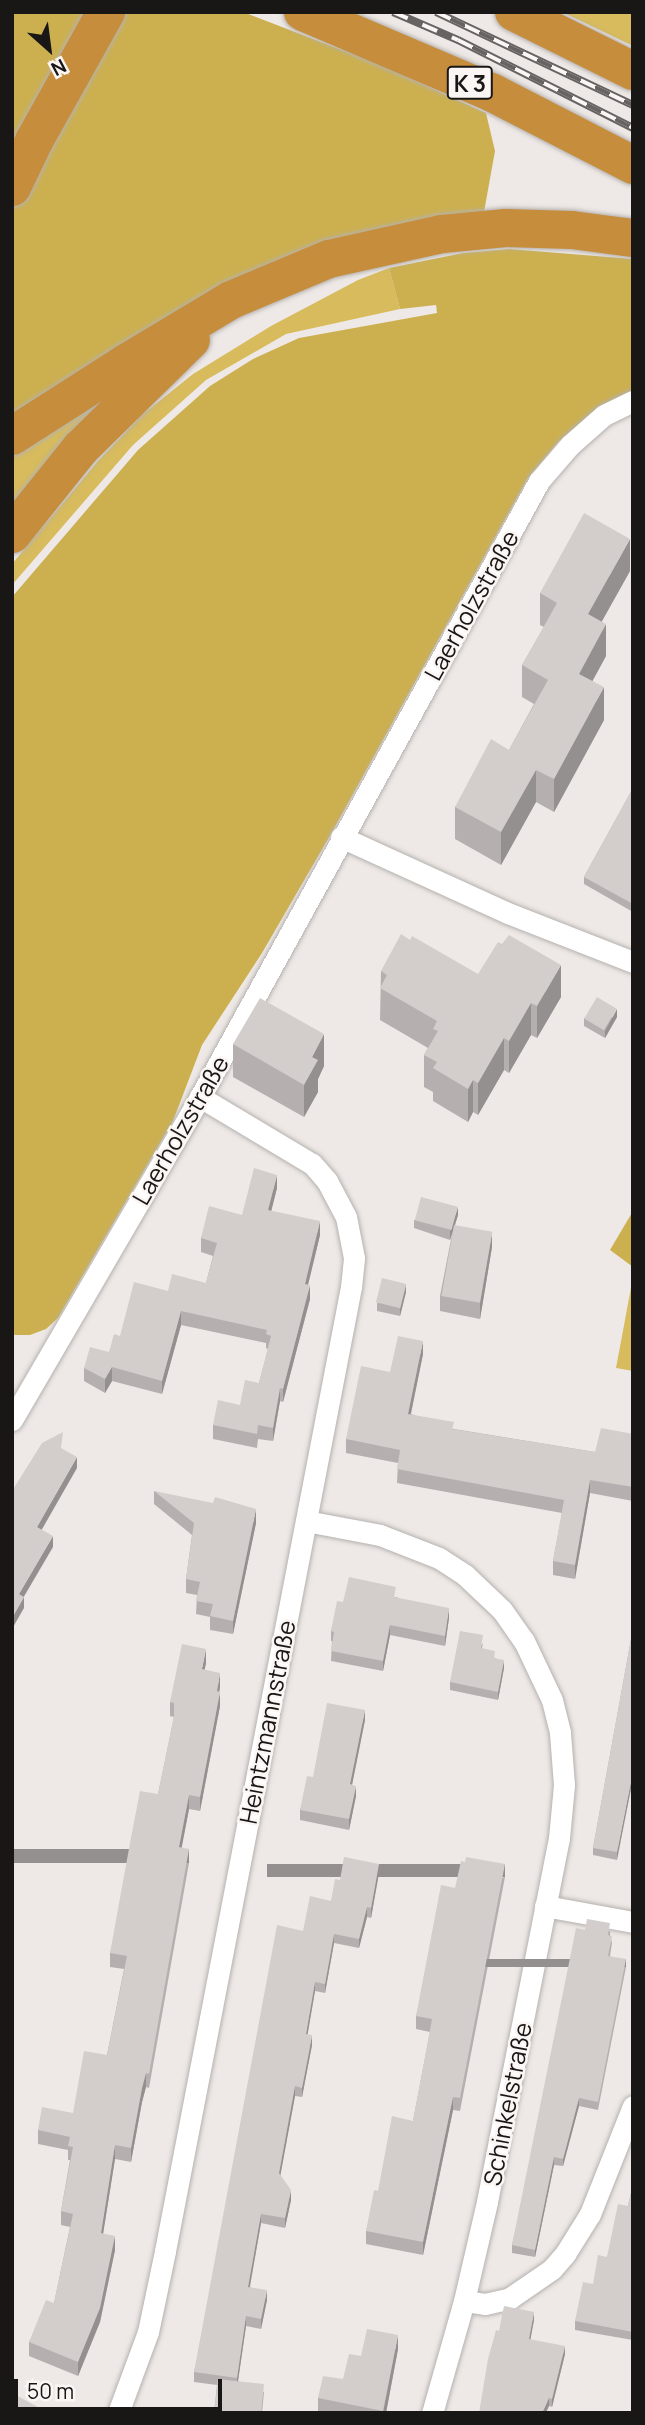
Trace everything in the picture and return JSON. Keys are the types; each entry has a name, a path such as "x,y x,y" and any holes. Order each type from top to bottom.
{"highway":[{"path":"12,187 34,141 106,12"},
{"name":"K 3","path":"303,12 491,92 633,165"},
{"path":"514,12 633,71"},
{"path":"12,436 231,300 329,260 442,234 506,228 572,230 633,238"},
{"path":"12,534 81,448 231,300"}],"street":[{"name":"Laerholzstraße","path":"16,1406 200,1097 539,481 578,437 604,415 633,401"},
{"path":"341,837 508,913 633,962"},
{"name":"Heintzmannstraße","path":"118,2413 148,2332 163,2264 351,1287 351,1233 338,1201 312,1164 200,1097"},
{"name":"Schinkelstraße","path":"306,1521 380,1535 439,1558 465,1575 502,1610 524,1641 552,1700 562,1754 559,1838 487,2202 464,2301 432,2413"},
{"path":"545,1906 633,1922"},
{"path":"464,2301 485,2304 510,2298 552,2269 590,2214 633,2106"}],"shaded area":[{"path":"12,12 86,12 12,144"},
{"path":"117,12 243,12 381,65 486,113 495,151 484,212 418,227 12,426 12,208"},
{"path":"562,12 633,12 633,46"},
{"path":"509,249 633,259 633,392 559,441 528,478 331,834 262,953 202,1045 173,1121 58,1318 46,1329 30,1335 15,1335 12,1333 12,597 138,450 210,386 253,359 299,338 437,313 436,305 400,309 389,268 463,253"},
{"path":"389,268 400,309 286,334 206,380 133,445 12,585 12,564 98,461 142,415 193,374 271,326 358,280"},
{"path":"137,377 12,520 12,457"},
{"path":"633,1211 633,1267 610,1250"},
{"path":"633,1277 633,1371 616,1368"}],"building":[{"path":"584,513 630,539 588,614 606,624 579,674 604,687 554,779 536,770 501,832 455,807 491,739 509,750 548,680 522,665 557,603 540,593"},
{"path":"633,788 633,904 584,877"},
{"path":"401,934 410,940 412,936 478,974 498,942 502,944 509,935 561,965 537,1006 531,1003 509,1041 504,1038 478,1083 473,1080 468,1089 433,1068 437,1062 424,1055 438,1031 433,1029 437,1021 380,988 387,975 381,971"},
{"path":"597,997 617,1009 604,1030 584,1018"},
{"path":"260,998 324,1034 312,1057 318,1060 304,1085 233,1044"},
{"path":"254,1168 277,1175 268,1210 320,1221 305,1284 310,1285 283,1389 280,1388 273,1428 258,1425 257,1434 213,1425 218,1400 240,1405 245,1380 259,1383 271,1336 266,1334 267,1330 181,1311 162,1381 112,1367 105,1379 84,1368 90,1347 109,1352 114,1334 120,1336 134,1282 168,1291 172,1274 206,1283 217,1243 201,1238 209,1206 242,1215"},
{"path":"421,1197 458,1207 451,1230 415,1220"},
{"path":"454,1225 492,1232 480,1303 441,1296"},
{"path":"382,1278 406,1284 400,1308 376,1302"},
{"path":"398,1336 423,1341 408,1414 454,1422 452,1429 595,1452 601,1428 633,1434 633,1487 590,1480 575,1565 553,1561 564,1500 397,1469 400,1450 346,1439 361,1366 390,1372"},
{"path":"63,1432 61,1448 77,1457 37,1527 53,1536 19,1594 24,1597 12,1618 12,1491 42,1443"},
{"path":"154,1491 213,1503 215,1497 256,1509 233,1621 210,1616 213,1604 196,1601 200,1582 186,1579 194,1523"},
{"path":"349,1577 396,1587 394,1597 449,1608 445,1636 390,1625 383,1661 331,1651 334,1632 331,1631 337,1601 343,1602"},
{"path":"633,1628 633,1771 617,1852 593,1848"},
{"path":"460,1631 483,1635 481,1648 495,1651 494,1658 504,1660 498,1692 450,1682"},
{"path":"182,1644 206,1649 202,1669 220,1673 217,1691 220,1692 200,1797 189,1795 179,1847 189,1849 149,2074 146,2073 142,2088 131,2148 115,2145 101,2233 115,2236 100,2308 78,2362 29,2342 46,2300 54,2303 73,2214 61,2211 73,2147 68,2146 70,2137 38,2130 42,2107 73,2113 84,2051 107,2055 127,1956 110,1953 130,1843 140,1791 158,1794 174,1716 174,1703 170,1702"},
{"path":"327,1703 365,1710 350,1784 356,1786 349,1819 300,1810 307,1776 313,1777"},
{"path":"344,1857 379,1864 371,1908 367,1907 359,1939 334,1934 325,1984 315,1982 306,2034 312,2035 309,2052 302,2088 295,2086 279,2173 291,2190 285,2218 261,2214 248,2287 267,2290 261,2319 246,2316 237,2378 194,2372 277,1925 303,1931 310,1896 331,1901 335,1879 340,1880"},
{"path":"466,1857 505,1864 460,2098 453,2097 423,2242 366,2231 374,2190 378,2191 392,2116 413,2121 432,2019 416,2016 441,1885 455,1888 461,1861 465,1862"},
{"path":"587,1919 610,1923 608,1935 612,1936 608,1956 626,1959 598,2102 579,2098 563,2159 554,2157 535,2250 512,2245 576,1928 585,1930"},
{"path":"633,2184 633,2332 575,2321 583,2282 593,2284 598,2255 607,2257 618,2204 628,2206"},
{"path":"504,2306 534,2312 529,2339 565,2346 552,2399 549,2398 542,2413 479,2413 488,2359 496,2330 499,2331"},
{"path":"367,2329 398,2335 383,2411 318,2398 323,2376 343,2379 349,2354 361,2356"},
{"path":"218,2379 264,2384 261,2413 214,2413"},
{"path":"12,2393 49,2413 12,2413"}],"railway":[{"path":"393,12 458,40 633,128"},
{"path":"436,12 633,105"}]}
